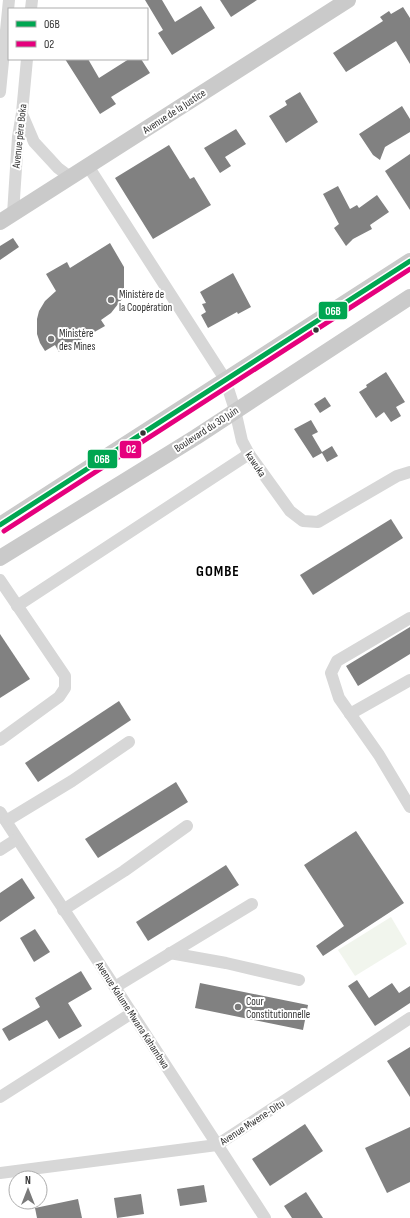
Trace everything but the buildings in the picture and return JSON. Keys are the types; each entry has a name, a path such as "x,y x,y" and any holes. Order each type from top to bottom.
{"main road":[{"name":"Avenue de la Justice","path":"7,218 348,0"},
{"path":"0,525 410,261"},
{"name":"Boulevard du 30 Juin","path":"0,558 196,437 235,410 410,297"}],"street":[{"path":"0,92 8,10"},
{"name":"Avenue père Boka","path":"7,218 22,113 27,60"},
{"path":"22,113 34,142 58,168 70,177"},
{"name":"kawuka","path":"88,166 225,379 235,410 242,441 249,454 290,512 303,521 318,522 397,476 410,472"},
{"path":"17,606 249,454"},
{"path":"0,580 65,676 65,688 60,697 0,740"},
{"path":"409,804 379,755 339,698 331,673 337,661 410,618"},
{"path":"350,714 410,680"},
{"path":"3,817 72,781 129,742"},
{"name":"Avenue Kalume Mwana Kahambwa","path":"3,817 265,1218"},
{"path":"63,910 124,871 187,826"},
{"path":"0,850 17,839"},
{"path":"115,987 252,904"},
{"path":"170,953 226,963 299,980"},
{"path":"0,1098 132,1013"},
{"name":"Avenue Mwene-Ditu","path":"0,1173 217,1145 410,1018"}],"shaded area":[{"path":"391,917 407,944 355,976 338,950"}],"transit line":[{"name":"06B","path":"0,525 410,261"},
{"name":"02","path":"4,531 410,269"}],"place":[{"name":"Ministère de la Coopération","path":"111,300"},
{"name":"Ministère des Mines","path":"51,339"},
{"name":"Cour Constitutionnelle","path":"238,1007"}],"district":[{"name":"GOMBE","path":"218,571"}]}
